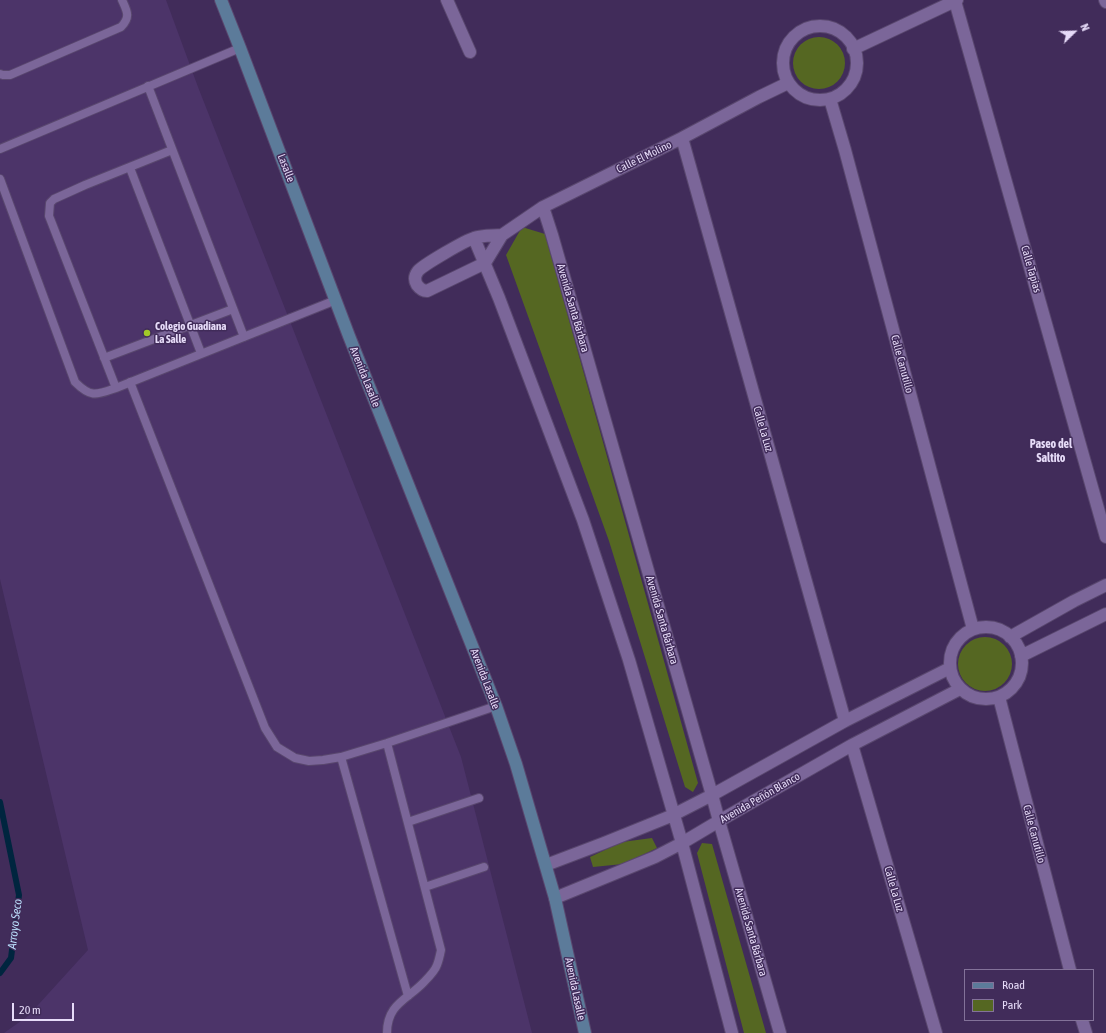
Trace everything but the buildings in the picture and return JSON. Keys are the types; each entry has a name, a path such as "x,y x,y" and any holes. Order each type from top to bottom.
{"street":[{"name":"Lasalle","path":"221,0 349,336"},
{"path":"447,0 470,52"},
{"path":"853,49 956,0"},
{"name":"Calle Tapias","path":"956,0 1106,537"},
{"path":"814,27 826,27 837,31 847,39 853,49 856,61 855,73 850,84 841,93 830,99 818,100 807,98 796,92 788,83 784,72 783,60 786,48 793,38 802,31 814,27"},
{"name":"Calle El Molino","path":"502,235 474,238 456,247 420,269 415,276 415,281 420,289 427,291 485,263 502,235 544,207 788,83"},
{"name":"Calle Canutillo","path":"830,99 973,629"},
{"name":"Calle La Luz","path":"682,138 845,721"},
{"name":"Avenida Santa Bárbara","path":"544,207 780,1033"},
{"path":"474,238 499,298 583,520 629,660 674,814 732,1033"},
{"name":"Avenida Lasalle","path":"349,336 496,706 516,764 555,898 585,1033"},
{"path":"1010,637 1106,585"},
{"path":"1021,656 1106,614"},
{"path":"983,627 1002,631 1010,637 1017,645 1021,656 1022,666 1020,676 1015,685 1008,692 999,697 988,699 978,699 960,689 952,676 950,668 952,649 957,640 973,629 983,627"},
{"path":"546,865 604,844 674,814 712,795 845,721 950,668"},
{"name":"Avenida Peñón Blanco","path":"555,898 648,860 682,844 719,821 852,745 960,689"},
{"name":"Calle Canutillo","path":"999,697 1070,969"},
{"name":"Calle La Luz","path":"852,745 936,1033"},
{"path":"1082,1021 1086,1033"}],"lane":[{"path":"0,74 10,75 121,28 128,16 122,0"},
{"path":"0,149 240,48"},
{"path":"148,86 244,337"},
{"path":"116,388 49,216 50,203 54,199 85,185 172,150"},
{"path":"130,168 202,353"},
{"path":"0,180 75,382 83,390 92,394 101,393 116,388 336,300"},
{"path":"104,358 233,308"},
{"path":"130,382 265,728 277,747 295,758 309,761 341,757 496,706"},
{"path":"387,743 441,950 437,966 424,983 398,1004 391,1012 387,1025 387,1033"},
{"path":"341,757 408,996"},
{"path":"408,822 479,798"},
{"path":"425,886 484,867"}],"shaded area":[{"name":"Colegio Guadiana La Salle","path":"0,0 166,0 198,87 461,757 532,1033 4,1033 28,1016 88,950 0,579"}],"green space":[{"path":"814,37 824,37 838,44 845,58 845,68 838,82 824,89 814,89 804,85 797,78 793,68 793,58 797,48 804,41"},
{"path":"522,227 545,234 698,783 693,792 685,787 609,541 506,255"},
{"path":"980,637 990,637 1000,641 1008,649 1012,659 1012,669 1008,679 1000,687 990,691 980,691 970,687 962,679 958,669 958,659 962,649 970,641"},
{"path":"652,838 657,848 623,864 593,867 590,857 622,842"},
{"path":"702,843 712,844 766,1033 744,1033 697,853"}],"waterway":[{"name":"Arroyo Seco","path":"0,802 19,895 11,958 0,973"}],"place":[{"name":"Colegio Guadiana La Salle","path":"147,333"}],"district":[{"name":"Paseo del Saltito","path":"1051,451"}]}
